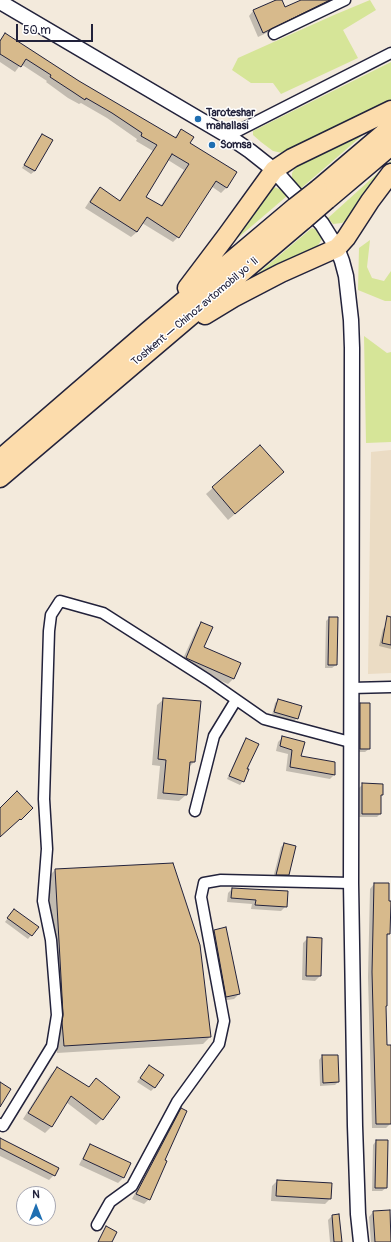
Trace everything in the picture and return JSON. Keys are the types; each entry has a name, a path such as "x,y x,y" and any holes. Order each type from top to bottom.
{"highway":[{"path":"154,337 174,304 204,267 274,170 292,158 391,110"},
{"name":"Toshkent — Chinoz avtomobil yoʻli","path":"322,195 391,127"},
{"name":"Toshkent — Chinoz avtomobil yoʻli","path":"0,459 154,337 322,195 391,146"},
{"path":"154,337 341,243 391,173"},
{"name":"Toshkent — Chinoz avtomobil yoʻli","path":"0,478 154,337"}],"main road":[{"path":"0,2 228,136 250,151 274,170 341,243 351,320 352,355 350,742 351,883 355,1126 358,1214 361,1242"}],"street":[{"path":"274,34 345,0"},
{"path":"228,136 391,53"},
{"path":"0,1124 4,1126 52,1046 57,1015 51,940 43,902 47,849 44,799 49,631 51,615 60,601 103,613 264,719 350,742"},
{"path":"351,688 391,687"},
{"path":"195,811 214,736 236,700"},
{"path":"97,1225 110,1202 132,1186 177,1102 218,1044 224,1021 201,897 204,883 221,880 351,883"}],"shaded area":[{"path":"391,450 391,673 368,674 371,452"}],"green space":[{"path":"370,0 376,10 343,30 358,58 281,94 273,83 251,83 232,70 238,58"},
{"path":"391,62 391,103 287,154 273,151 253,135 253,131"},
{"path":"386,115 299,190 292,183 292,173 297,165"},
{"path":"391,161 391,165 353,213 342,223 333,224 328,218"},
{"path":"274,187 282,190 287,196 212,260 267,190"},
{"path":"317,227 321,233 322,239 315,250 249,281 312,228 314,229"},
{"path":"370,240 367,267 372,278 384,281 391,271 391,301 385,301 358,290 359,248"},
{"path":"364,336 387,353 391,352 391,442 366,443"}],"building":[{"path":"276,0 282,0 285,7 301,0 330,0 263,33 253,10"},
{"path":"5,33 79,81 176,138 181,129 194,137 190,143 237,172 227,188 216,181 179,238 147,217 137,232 90,202 100,187 120,201 157,145 141,136 142,133 112,113 86,98 85,100 26,59 21,67 0,54 0,41","holes":["172,154 189,164 162,206 146,197"]},
{"path":"42,134 53,140 35,171 24,165"},
{"path":"260,445 284,472 235,514 212,487"},
{"path":"387,616 391,617 391,645 382,643"},
{"path":"329,617 338,617 337,665 328,665"},
{"path":"201,622 213,627 204,647 241,663 234,679 186,658"},
{"path":"163,698 201,701 195,762 190,762 187,795 163,793 166,760 158,759"},
{"path":"278,699 302,706 298,719 274,712"},
{"path":"360,703 370,703 370,749 360,749"},
{"path":"282,736 305,742 301,756 335,762 335,775 290,767 292,750 280,746"},
{"path":"246,738 259,744 247,769 249,769 244,782 229,776"},
{"path":"362,783 383,784 383,795 381,795 381,814 362,814"},
{"path":"17,791 33,808 0,837 0,808"},
{"path":"284,843 296,846 289,875 276,875"},
{"path":"173,863 200,945 211,1037 64,1046 55,869"},
{"path":"374,883 389,883 389,901 391,901 390,934 387,934 386,1006 387,1045 391,1045 391,1124 376,1124 372,972"},
{"path":"232,888 288,891 287,907 255,905 256,900 231,898"},
{"path":"14,909 39,927 32,936 7,918"},
{"path":"226,927 240,994 226,997 214,930"},
{"path":"307,937 322,938 321,976 306,976"},
{"path":"322,1055 338,1055 339,1082 323,1083"},
{"path":"149,1065 164,1075 155,1088 140,1078"},
{"path":"57,1067 89,1087 96,1078 120,1097 103,1120 71,1096 52,1127 28,1113"},
{"path":"0,1082 11,1089 0,1107"},
{"path":"181,1108 187,1111 165,1160 167,1161 150,1200 136,1194"},
{"path":"0,1138 59,1168 55,1176 0,1148"},
{"path":"376,1140 388,1140 387,1188 375,1188"},
{"path":"90,1144 131,1163 124,1178 83,1159"},
{"path":"277,1180 332,1183 331,1199 276,1196"},
{"path":"390,1210 391,1242 375,1242 373,1211"},
{"path":"339,1214 342,1242 334,1242 332,1215"},
{"path":"106,1226 117,1232 112,1242 98,1242"}],"place":[{"name":"Taroteshar mahallasi","path":"198,119"},
{"name":"Somsa","path":"212,145"}]}
